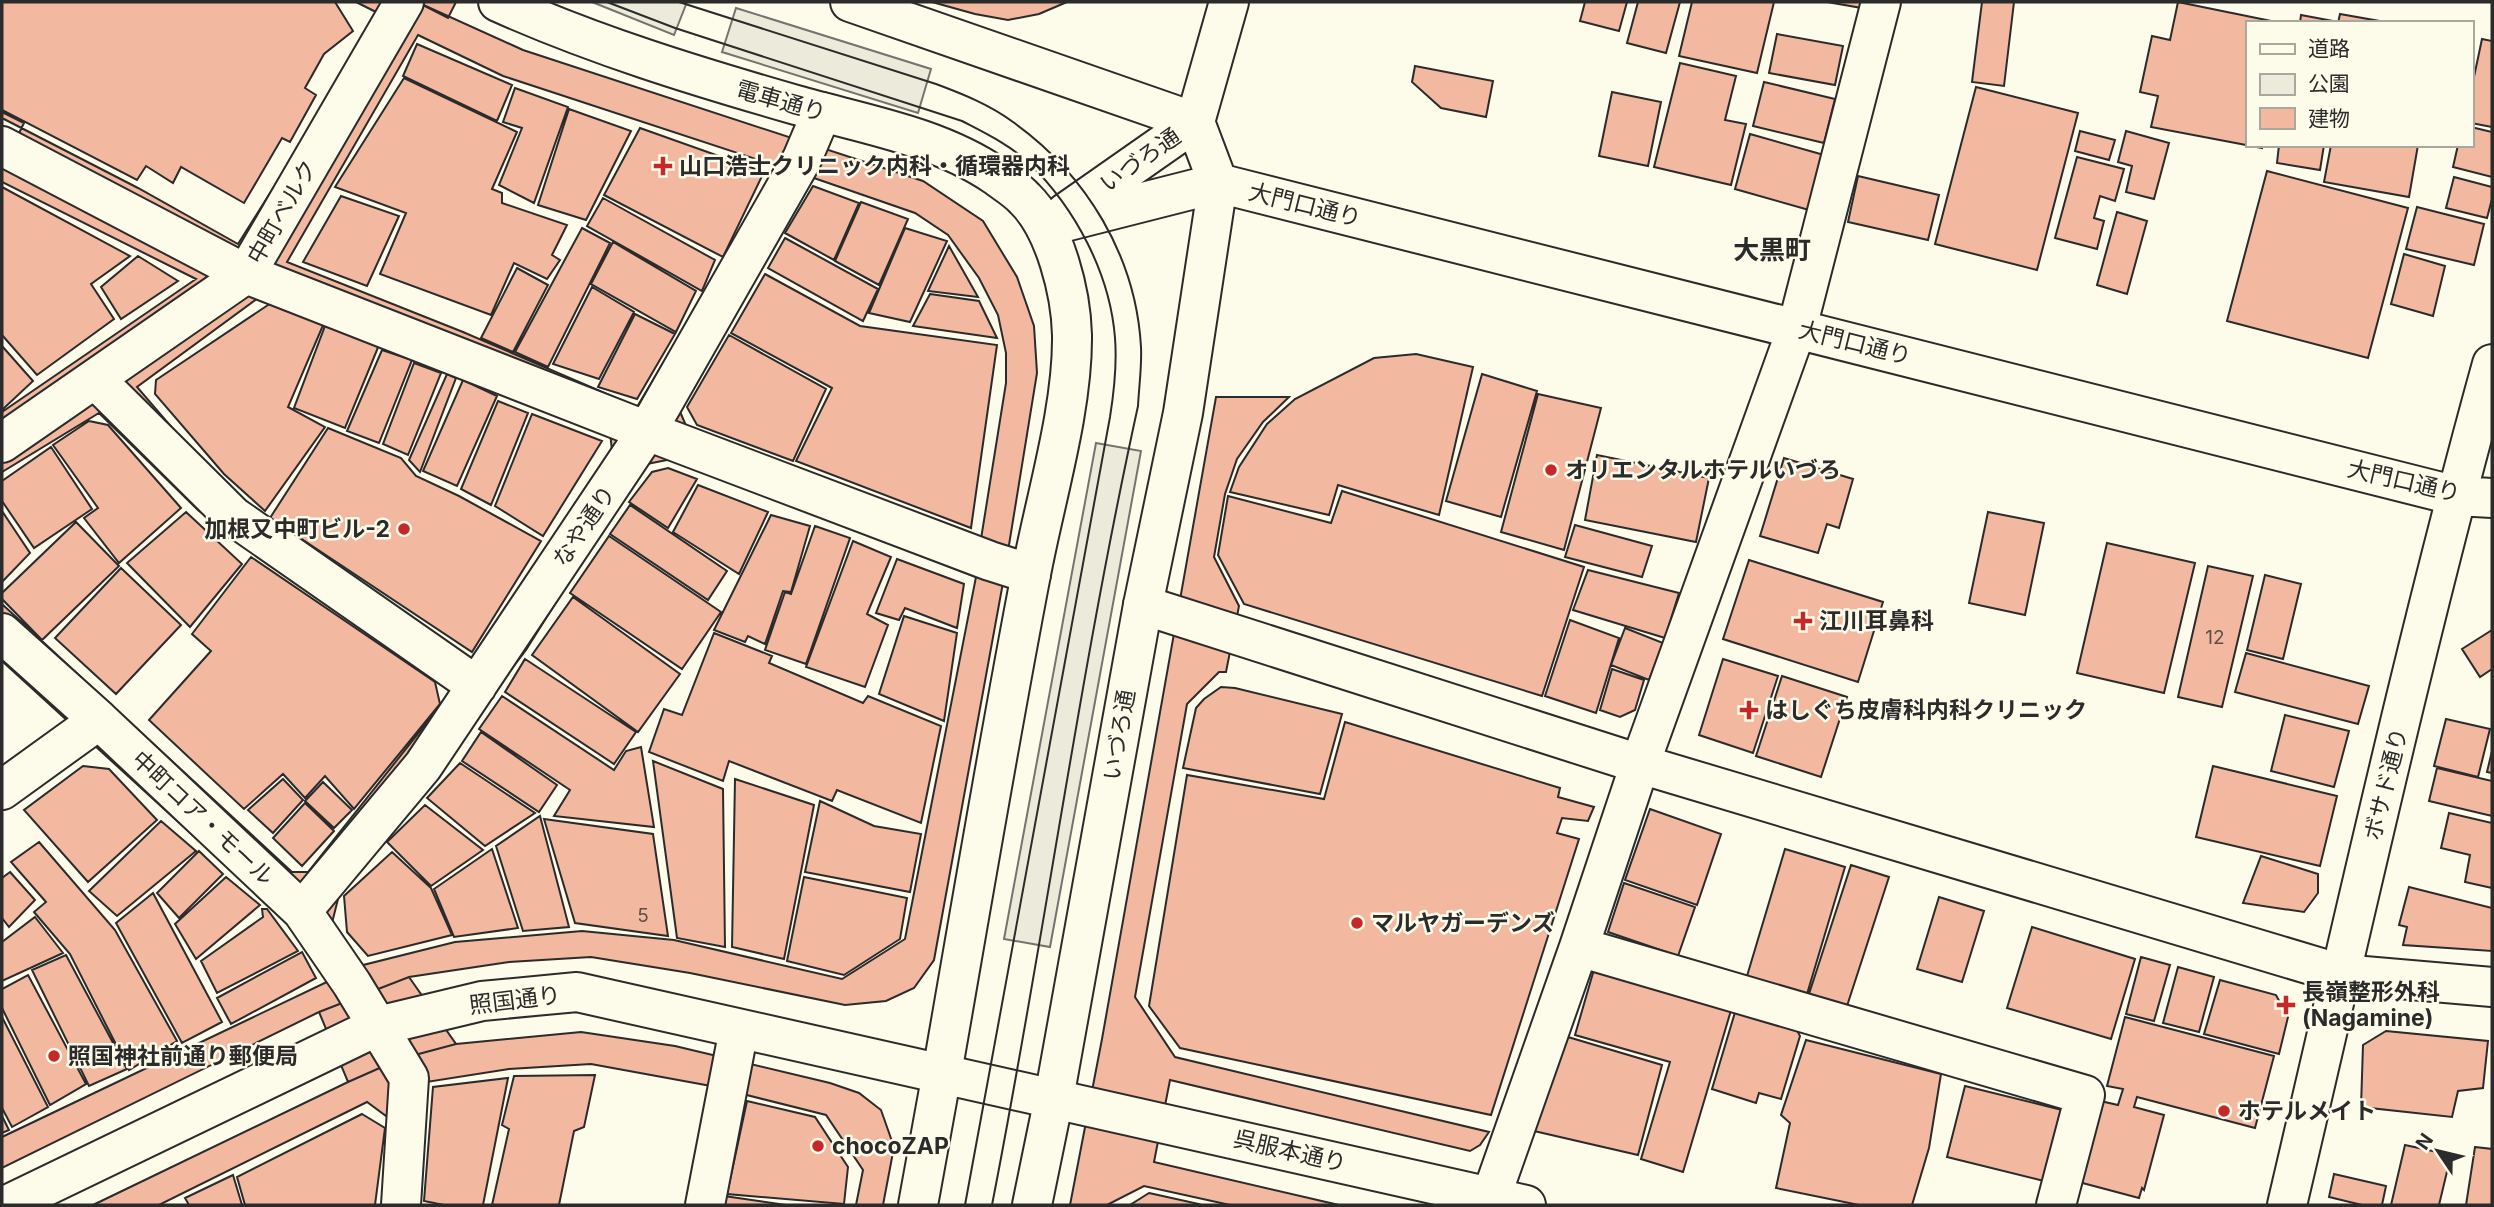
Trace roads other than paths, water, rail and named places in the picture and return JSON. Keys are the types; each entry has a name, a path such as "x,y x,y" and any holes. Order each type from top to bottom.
{"main road":[{"name":"中町ベルク","path":"2,443 246,274 404,2"},
{"name":"電車通り","path":"498,2 588,40 686,73 918,139 958,154 995,175 1026,200 1045,227"},
{"path":"850,2 1195,122 1229,2"},
{"path":"1509,1201 1579,947 1640,764 1797,328 1881,2"},
{"name":"なや通り","path":"302,911 423,766 647,431 802,159 822,112"},
{"name":"いづろ通","path":"1032,1205 1054,1098 1143,605 1183,413 1218,183 1195,122 1045,227"},
{"path":"2,146 246,274 647,431 990,561 1031,574"},
{"path":"918,1205 1031,574 1067,394 1072,334 1064,278 1045,227 1218,183"},
{"name":"大門口通り","path":"1218,183 2474,497"},
{"name":"ボサド通り","path":"2287,1205 2341,974 2474,497 2492,364"},
{"path":"96,380 233,516 477,686"},
{"path":"1143,605 1640,764 2341,974 2492,988"},
{"name":"中町コア・モール","path":"2,633 99,720 302,911 352,984 409,1078 401,1205"},
{"path":"2,790 99,720"},
{"path":"1579,947 2085,1095 2056,1205"},
{"name":"照国通り","path":"7,1205 378,1026 482,1001 577,992 1054,1098"},
{"path":"705,1205 738,1029"},
{"name":"呉服本通り","path":"1054,1098 1509,1201"}],"tram line":[{"path":"607,2 675,28 962,121 997,140 1029,163 1061,200 1087,243 1106,290 1116,348 1110,417 965,1205"},
{"path":"679,2 936,84 976,100 1004,116 1039,143 1063,166 1084,192 1118,250 1129,281 1137,313 1141,347 1138,406 1098,605 992,1205"}],"place":[{"name":"山口浩士クリニック内科・循環器内科","path":"663,166"},
{"name":"オリエンタルホテルいづろ","path":"1551,470"},
{"name":"加根又中町ビル-2","path":"404,529"},
{"name":"江川耳鼻科","path":"1803,621"},
{"name":"はしぐち皮膚科内科クリニック","path":"1749,710"},
{"name":"マルヤガーデンズ","path":"1357,923"},
{"name":"長嶺整形外科 (Nagamine)","path":"2286,1005"},
{"name":"照国神社前通り郵便局","path":"54,1056"},
{"name":"ホテルメイト","path":"2224,1111"},
{"name":"chocoZAP","path":"818,1146"}],"district":[{"name":"大黒町","path":"1772,250"}]}
